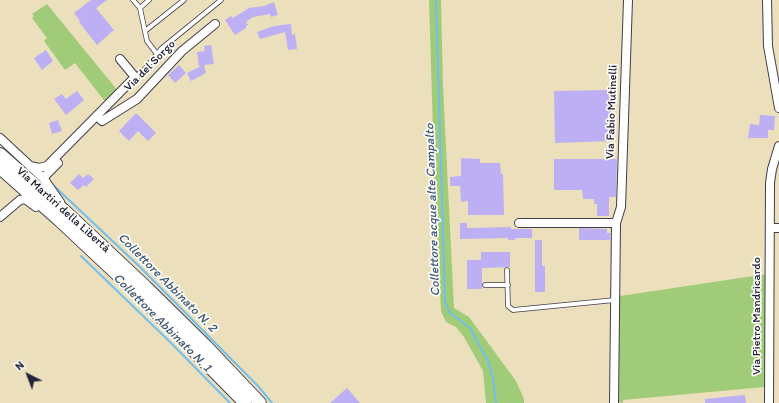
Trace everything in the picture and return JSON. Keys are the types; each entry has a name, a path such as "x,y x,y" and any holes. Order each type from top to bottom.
{"main road":[{"path":"0,146 41,183"},
{"name":"Via Martiri della Libertà","path":"0,154 41,183 67,213 206,346 260,403"},
{"name":"Via Martiri della Libertà","path":"2,170 51,213 139,295 245,403"}],"street":[{"name":"Via Fabio Mutinelli","path":"614,403 616,223 621,208 628,0"},
{"path":"767,0 768,46 779,108"},
{"name":"Via del Sorgo","path":"99,117 102,121 137,99 182,51 216,24"},
{"name":"Via del Sorgo","path":"30,166 39,168 47,166 99,117 135,77 120,59"},
{"name":"Via del Sorgo","path":"41,183 46,174 94,128 99,117"},
{"path":"0,138 30,166 41,183"},
{"name":"Via Pietro Mandricardo","path":"769,403 770,183 776,165 779,146"},
{"path":"2,215 20,200 24,199 51,213"},
{"path":"519,223 616,223"},
{"path":"770,228 779,228"}],"lane":[{"path":"133,0 140,8 147,41 157,54"},
{"path":"140,8 149,0"},
{"path":"145,31 184,0"},
{"path":"135,77 145,68 161,49 221,0"},
{"path":"507,270 508,306 517,310 615,300"},
{"path":"485,285 508,285"}],"green space":[{"path":"429,0 441,0 443,86 454,308 469,317 516,381 524,399 524,403 486,403 483,371 464,337 456,327 446,322 441,311 435,196"},
{"path":"47,4 118,91 107,104 75,63 65,70 44,41 47,38 32,18 34,16 32,14"},
{"path":"767,274 764,387 623,400 623,403 618,402 620,296"}],"building":[{"path":"91,0 107,0 96,8 114,30 97,45 74,13"},
{"path":"274,2 278,15 271,17 270,14 253,17 246,22 248,25 246,28 235,35 225,20 231,16 233,18 249,8 264,6"},
{"path":"291,24 292,35 295,34 297,49 288,50 285,32 260,39 257,32 274,26"},
{"path":"211,45 214,64 204,65 206,73 191,81 187,73 201,66 199,66 197,52 205,51 204,46"},
{"path":"46,50 53,61 42,70 34,58"},
{"path":"179,65 186,73 175,83 168,75"},
{"path":"611,90 612,141 555,143 554,91"},
{"path":"77,91 84,100 66,115 54,99 62,94 66,99"},
{"path":"136,113 156,133 148,141 138,131 129,141 119,131"},
{"path":"760,115 775,116 774,130 768,130 768,138 748,138 750,124 759,125"},
{"path":"58,120 62,131 52,134 49,123"},
{"path":"461,158 480,159 480,163 500,163 501,174 503,174 504,215 468,215 468,201 461,202 460,186 450,186 450,177 461,176"},
{"path":"554,159 617,159 616,197 609,197 609,216 597,216 597,204 594,204 594,199 583,199 582,190 554,190"},
{"path":"79,174 83,178 88,174 94,179 86,187 84,185 78,190 70,183"},
{"path":"460,223 467,223 467,228 511,227 511,229 532,229 532,238 515,238 515,240 508,240 508,238 460,239"},
{"path":"579,228 607,229 607,233 610,233 610,240 579,240"},
{"path":"535,240 542,240 542,266 545,266 545,292 535,292"},
{"path":"481,252 510,252 510,267 482,268 482,289 467,289 467,260 481,260"},
{"path":"347,388 360,403 330,403"},
{"path":"745,395 746,403 705,403 705,399"}],"waterway":[{"name":"Collettore acque alte Campalto","path":"436,0 445,301 449,312 470,328 488,361 493,378 496,403"},
{"name":"Collettore Abbinato N. 2","path":"52,184 139,266 258,386 272,403"},
{"name":"Collettore Abbinato N. 1","path":"81,256 169,341 230,403"}]}
